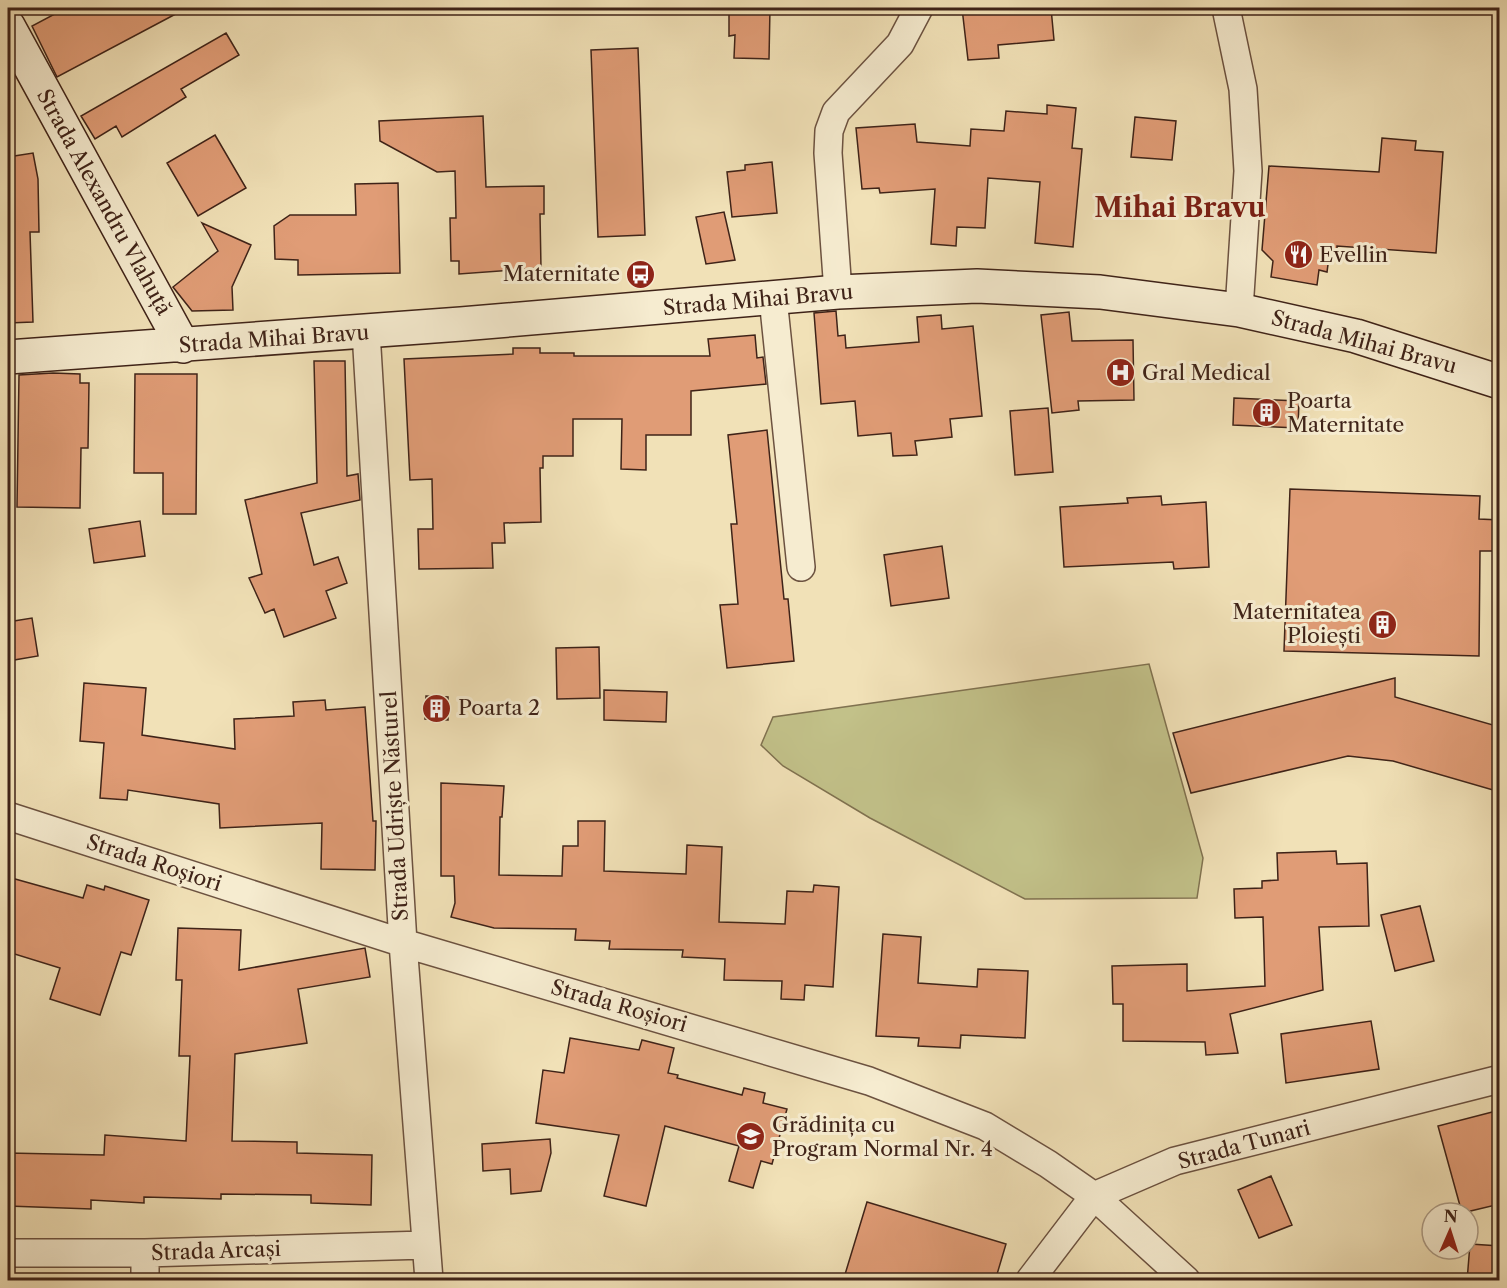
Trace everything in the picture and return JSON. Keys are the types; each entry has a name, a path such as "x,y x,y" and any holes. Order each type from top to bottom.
{"main road":[{"name":"Strada Alexandru Vlahuță","path":"8,26 183,346"},
{"name":"Strada Mihai Bravu","path":"8,357 366,332 838,292 954,286 1036,287 1100,292 1239,310 1356,336 1500,382"}],"street":[{"path":"838,292 828,153 829,131 836,112 900,44 919,8"},
{"path":"1226,8 1243,89 1248,171 1239,310"},
{"path":"773,298 801,567"},
{"name":"Strada Udriște Năsturel","path":"366,332 403,943 429,1281"},
{"name":"Strada Roșiori","path":"8,816 403,943 869,1081 985,1126 1048,1164 1094,1197 1186,1281"},
{"name":"Strada Tunari","path":"1030,1281 1094,1197 1174,1161 1500,1079"},
{"name":"Strada Arcași","path":"8,1253 145,1253 425,1245"},
{"path":"145,1253 145,1281"}],"shaded area":[{"path":"1149,664 1203,858 1197,898 1025,899 870,818 783,766 761,745 773,717"}],"building":[{"path":"66,8 187,8 57,77 32,26"},
{"path":"729,8 770,8 769,59 734,58 735,35 729,36"},
{"path":"962,8 1051,8 1054,40 998,45 999,58 968,60"},
{"path":"226,33 239,55 181,89 186,97 122,137 116,126 95,139 81,116"},
{"path":"638,48 645,235 598,237 591,50"},
{"path":"1047,105 1076,108 1072,148 1082,149 1073,247 1035,243 1040,182 988,178 985,228 957,227 956,246 931,244 935,189 880,193 879,188 862,189 856,128 915,124 917,142 970,146 971,129 1004,131 1006,111 1047,114"},
{"path":"483,116 486,187 544,186 544,214 540,214 541,268 459,274 459,261 451,261 450,218 456,218 455,171 437,172 380,141 379,121"},
{"path":"1135,117 1176,121 1172,160 1131,157"},
{"path":"215,135 246,188 198,216 167,163"},
{"path":"1382,138 1416,141 1415,150 1443,152 1436,253 1337,246 1337,250 1330,249 1327,272 1319,270 1317,285 1271,277 1273,261 1262,250 1269,166 1379,172"},
{"path":"33,153 38,179 39,232 30,232 33,322 8,323 8,157"},
{"path":"772,162 777,213 732,217 727,172 745,170 745,165"},
{"path":"398,183 400,273 298,275 298,260 275,259 274,226 290,215 356,215 355,184"},
{"path":"724,212 735,260 706,264 696,217"},
{"path":"202,223 251,245 232,287 233,310 192,311 173,287 218,251"},
{"path":"836,311 838,336 845,335 846,348 919,342 917,317 941,315 942,329 973,326 982,416 950,419 952,437 915,441 917,455 893,456 891,433 858,436 855,401 821,404 814,313"},
{"path":"1069,312 1072,341 1133,340 1134,400 1078,401 1079,410 1052,413 1041,315"},
{"path":"755,335 757,358 763,357 766,384 691,391 691,435 646,435 646,470 621,469 622,419 573,419 573,456 543,456 543,468 540,468 541,522 504,523 505,543 492,543 493,568 419,569 418,529 433,529 432,479 410,480 404,359 513,354 513,348 540,348 540,353 574,353 574,356 710,356 708,339"},
{"path":"314,361 345,361 347,476 358,474 360,500 301,513 314,565 338,557 347,583 326,591 336,618 284,637 274,609 265,613 249,578 262,574 245,500 317,483"},
{"path":"80,374 80,383 89,383 88,448 81,448 80,508 17,507 19,375"},
{"path":"135,374 197,374 196,514 163,514 163,473 134,473"},
{"name":"Poarta Maternitate","path":"1234,398 1299,401 1298,428 1233,425"},
{"path":"1048,408 1053,472 1015,475 1010,411"},
{"path":"767,430 784,599 788,599 794,661 727,668 720,605 738,604 731,524 737,524 728,435"},
{"path":"1290,489 1480,496 1479,519 1500,520 1500,551 1480,551 1479,656 1284,651"},
{"path":"1161,496 1162,505 1206,502 1209,567 1174,569 1173,562 1064,567 1060,507 1128,503 1127,498"},
{"path":"140,521 145,556 94,563 89,529"},
{"path":"942,546 949,598 891,606 884,555"},
{"path":"32,618 38,656 8,661 8,622"},
{"path":"599,647 600,698 557,699 556,648"},
{"path":"1395,678 1395,697 1500,727 1500,792 1393,761 1348,756 1191,793 1173,733"},
{"path":"84,683 146,688 142,735 235,749 234,719 294,716 293,702 325,700 326,710 365,707 373,821 376,821 375,870 321,869 322,823 220,828 219,804 128,790 127,800 100,798 104,743 80,741"},
{"path":"604,690 667,692 666,722 604,720"},
{"name":"Poarta 2","path":"426,696 448,697 448,720 425,719"},
{"path":"441,783 504,786 502,817 500,817 499,875 562,876 563,846 578,846 578,821 605,821 604,871 686,874 687,845 722,847 719,922 785,924 787,891 813,892 814,885 839,887 833,987 805,985 804,1000 781,999 782,981 724,980 725,959 682,957 683,950 609,949 610,941 575,940 576,929 494,928 451,917 455,903 454,876 441,876"},
{"path":"1336,851 1337,864 1367,863 1369,926 1319,927 1323,990 1230,1014 1238,1053 1206,1055 1205,1042 1123,1041 1123,1004 1113,1004 1112,966 1187,964 1187,991 1265,986 1263,917 1235,918 1234,889 1262,888 1262,881 1278,880 1277,853"},
{"path":"8,877 83,898 87,885 104,890 105,886 149,900 131,955 121,952 100,1015 50,999 60,968 8,952"},
{"path":"1420,906 1434,961 1395,971 1381,915"},
{"path":"178,928 241,930 239,970 365,948 370,977 298,989 307,1043 235,1054 232,1141 297,1142 297,1153 372,1155 371,1205 311,1203 311,1195 221,1194 221,1199 144,1197 144,1203 91,1200 91,1209 8,1206 8,1153 104,1155 105,1135 186,1141 190,1056 179,1056 182,980 176,980"},
{"path":"883,934 921,937 918,983 977,987 978,969 1028,971 1025,1038 961,1035 960,1048 918,1046 919,1038 876,1036"},
{"path":"1371,1021 1379,1069 1286,1083 1281,1034"},
{"path":"570,1038 639,1050 642,1040 674,1048 668,1073 678,1075 677,1078 742,1095 744,1088 765,1093 763,1103 787,1109 772,1164 761,1161 753,1188 729,1181 739,1146 665,1126 646,1206 604,1196 619,1135 536,1123 543,1070 564,1073"},
{"path":"1500,1110 1500,1204 1480,1209 1480,1201 1459,1201 1438,1126"},
{"path":"550,1139 551,1153 541,1191 511,1194 510,1169 483,1171 482,1144"},
{"path":"1271,1176 1292,1225 1259,1238 1238,1190"},
{"path":"867,1202 1006,1244 995,1281 843,1281"},
{"path":"1480,1245 1500,1246 1500,1281 1467,1281 1469,1261 1480,1261"}],"place":[{"name":"Evellin","path":"1298,255"},
{"name":"Maternitate","path":"641,274"},
{"name":"Gral Medical","path":"1121,373"},
{"name":"Poarta Maternitate","path":"1266,413"},
{"name":"Maternitatea Ploiești","path":"1382,624"},
{"name":"Poarta 2","path":"437,708"},
{"name":"Grădinița cu Program Normal Nr. 4","path":"751,1137"}],"district":[{"name":"Mihai Bravu","path":"1180,208"}]}
